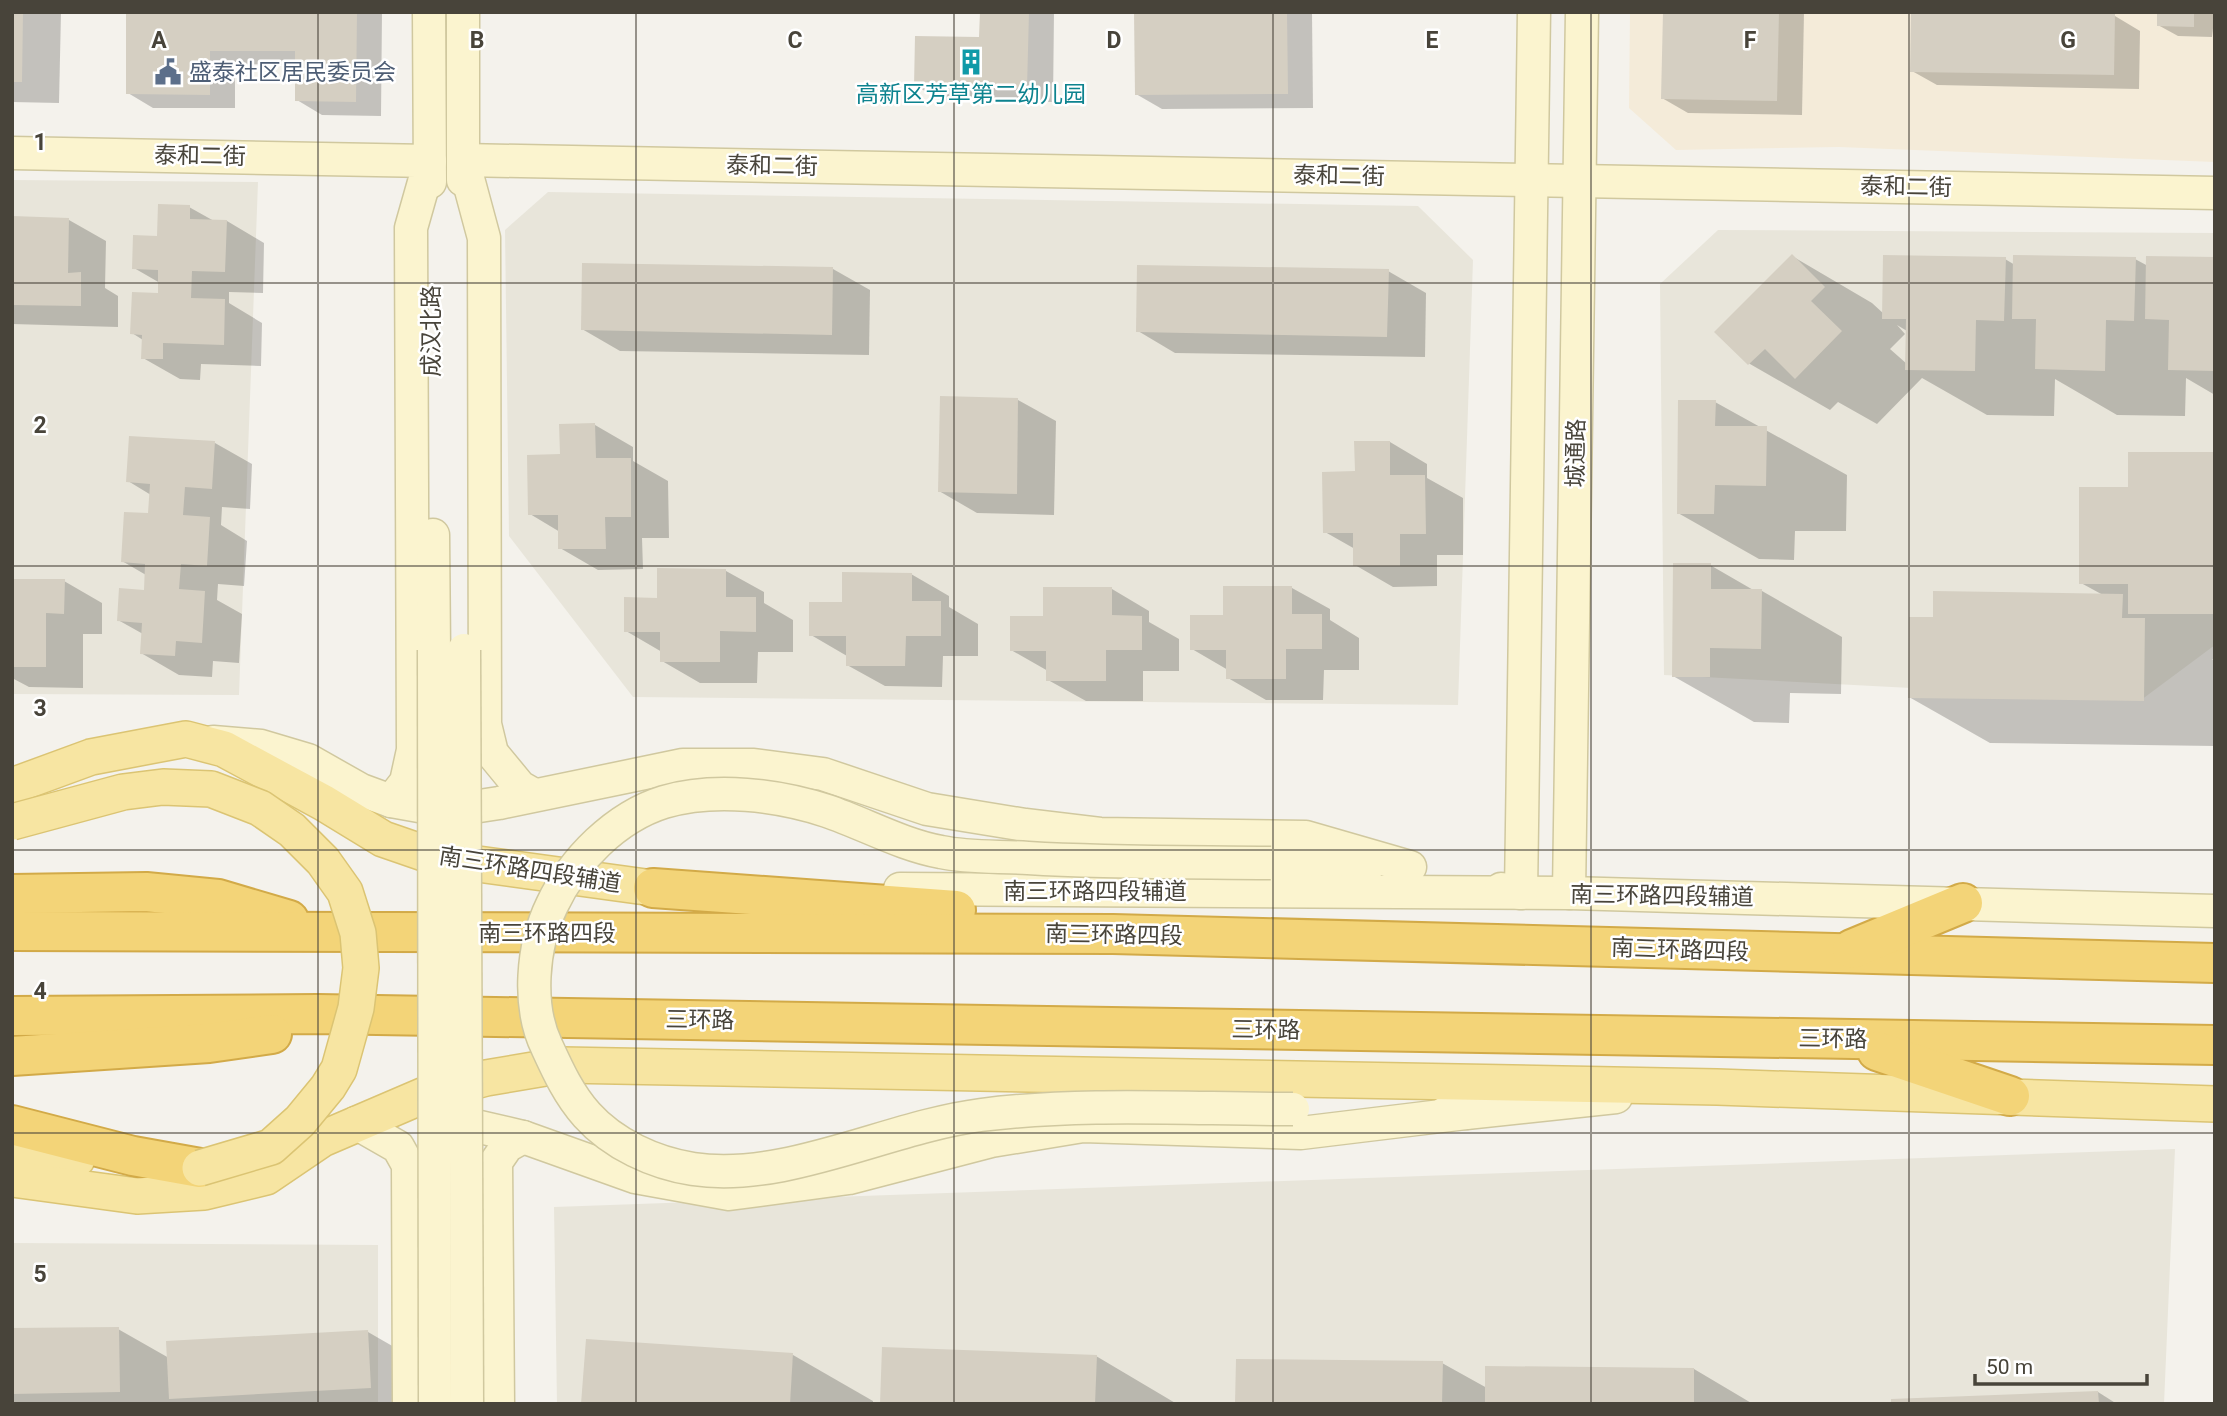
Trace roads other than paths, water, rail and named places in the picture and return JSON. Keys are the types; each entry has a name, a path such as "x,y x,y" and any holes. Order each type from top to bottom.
{"highway":[{"path":"653,888 1370,941"},
{"path":"12,894 146,892 218,899 331,932"},
{"path":"1840,954 1963,903"},
{"name":"南三环路四段","path":"12,932 1113,934 2215,963"},
{"path":"12,1016 318,1014"},
{"path":"26,1055 209,1043 283,1032 318,1014"},
{"name":"三环路","path":"318,1014 2215,1045"},
{"path":"1842,1040 2010,1096"},
{"path":"12,1125 133,1156 200,1168"}],"main road":[{"name":"成汉北路","path":"429,12 430,161 449,650"},
{"name":"成汉北路","path":"449,650 463,160 463,12"},
{"path":"186,739 261,746 308,760 361,790 391,801 447,811 682,765 754,765 823,774 927,809 1025,825 1100,834 1306,837 1410,867 1521,893 1534,12"},
{"name":"城通路","path":"1569,893 1582,12"},
{"name":"泰和二街","path":"12,153 430,161"},
{"name":"泰和二街","path":"463,160 2215,193"},
{"path":"463,160 484,238 485,724 492,753 520,787 534,795"},
{"path":"391,801 406,782 413,750 411,228 430,161"},
{"path":"435,1404 449,650"},
{"path":"449,650 467,1404"},
{"name":"南三环路四段辅道","path":"12,786 91,757 186,739 224,749 324,803 383,839 441,859 653,888 1569,893 2215,911"},
{"path":"12,822 123,792 163,787 211,789 260,808 292,831 324,861 345,891 358,933 361,968 355,1008 339,1069 300,1121 271,1147 200,1168 142,1167 80,1160 12,1146"},
{"path":"1410,867 1053,859 941,852 823,810 766,797 732,795 666,802 638,813 593,846 561,886 542,924 534,977 540,1032 564,1082 587,1116 632,1151 690,1168 740,1172 976,1115 1052,1108 1466,1113"},
{"path":"12,1179 137,1196 204,1192 266,1177 322,1139 428,1094 485,1078 563,1065 1717,1087 2215,1104"},
{"path":"356,1123 398,1117 447,1119 523,1137 635,1177 729,1194 849,1178 991,1141 1083,1126 1301,1133 1717,1087"},
{"path":"408,1165 428,1129 449,1121 479,1129 496,1162 498,1404"},
{"path":"356,1123 398,1147 408,1165 409,1404"},
{"path":"496,1162 507,1146 523,1137"}],"place":[{"name":"高新区芳草第二幼儿园","path":"971,62"},
{"name":"盛泰社区居民委员会","path":"168,72"}]}
